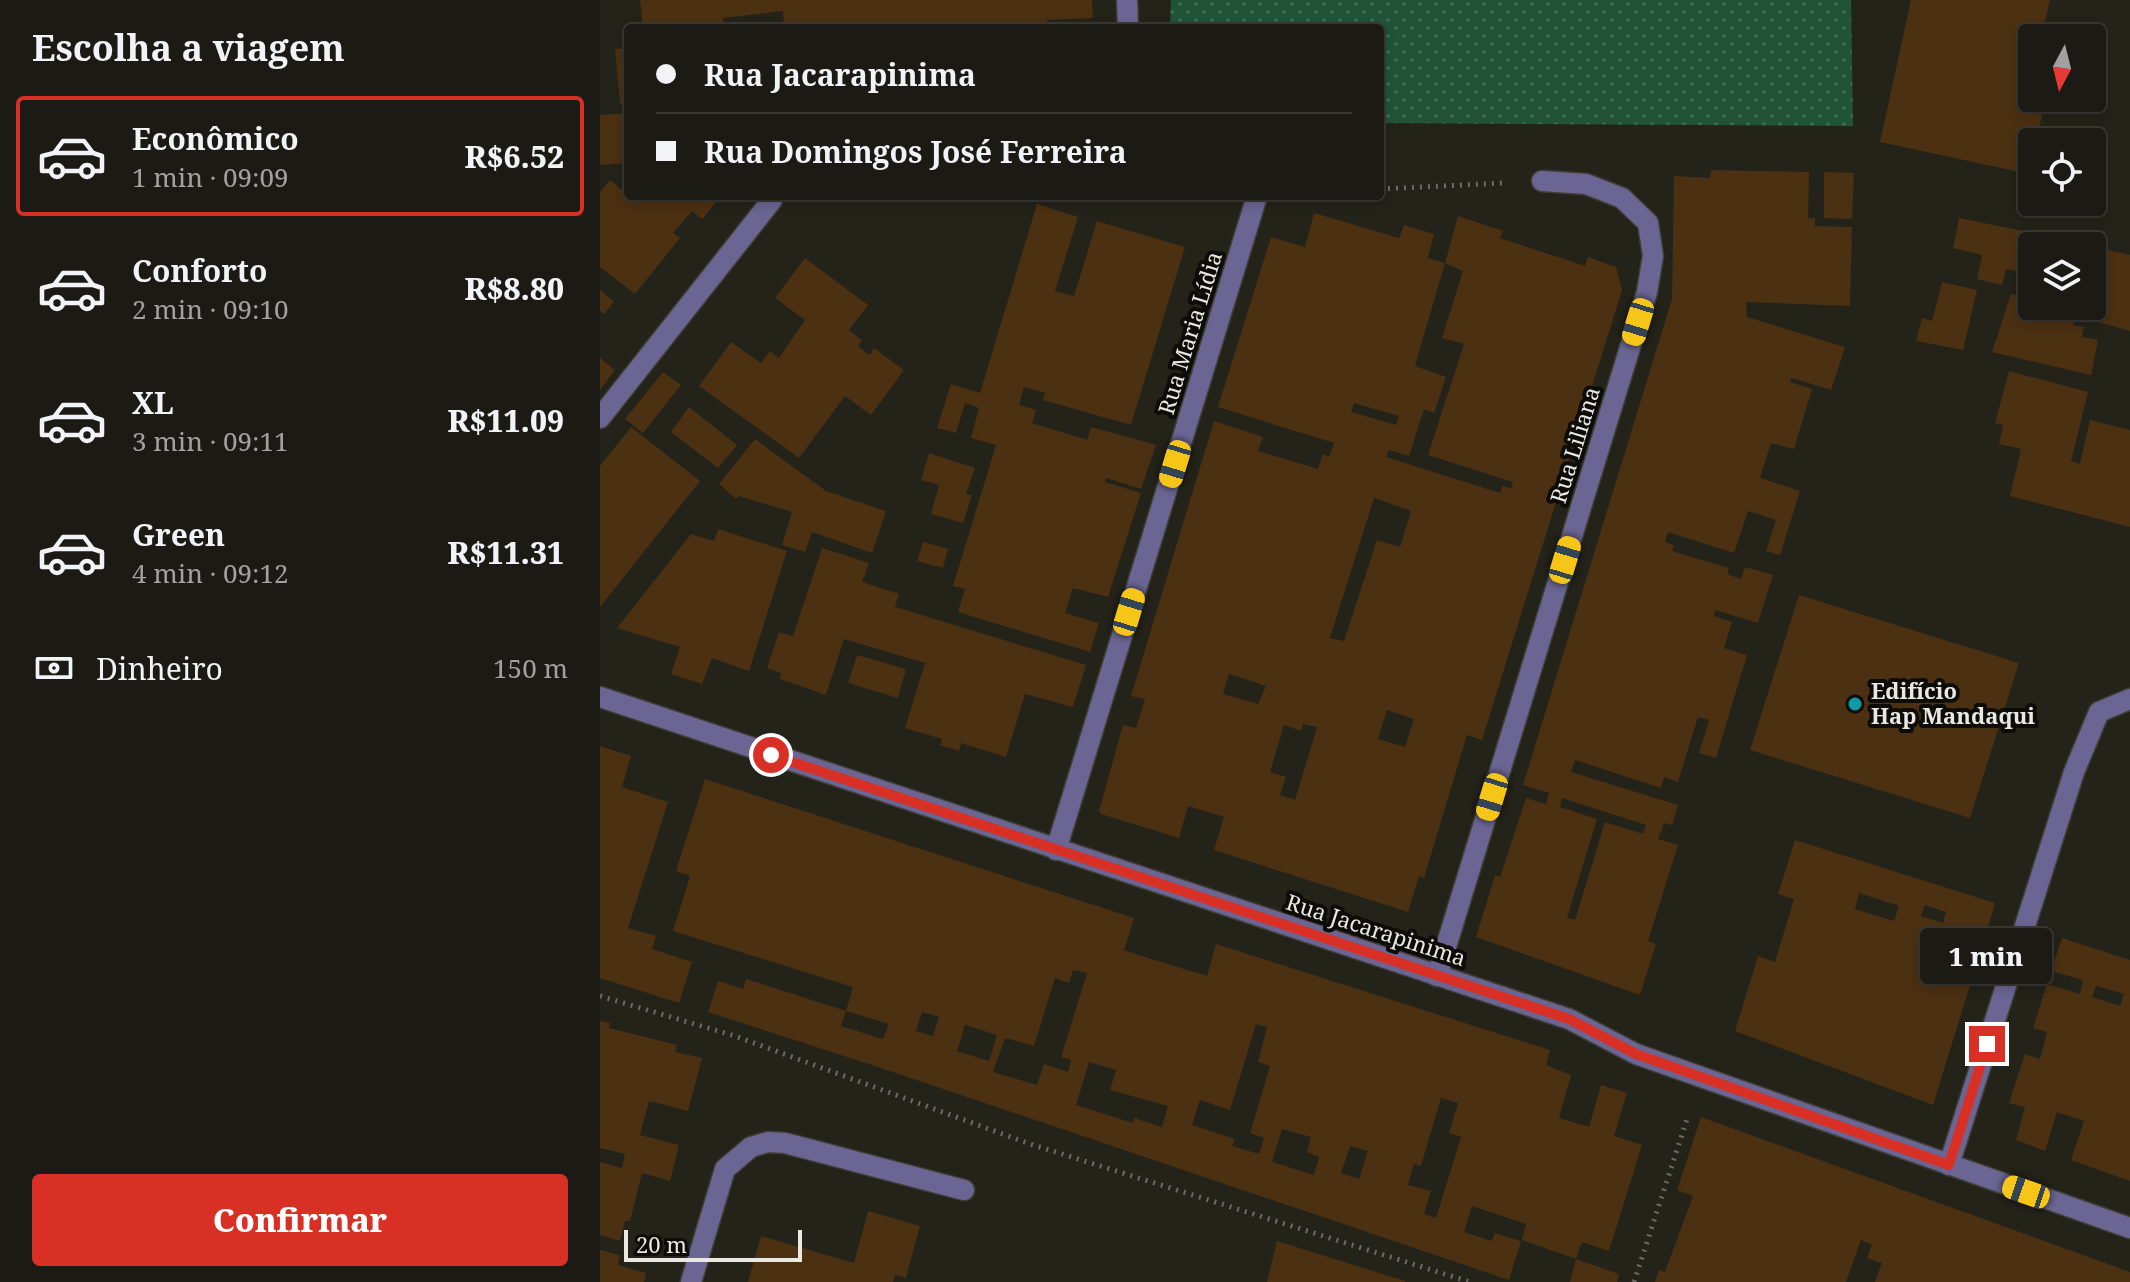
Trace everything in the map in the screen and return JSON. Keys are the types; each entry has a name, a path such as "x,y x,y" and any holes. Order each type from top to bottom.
{"street":[{"path":"1127,0 1128,24"},
{"name":"Rua Liliana","path":"1437,976 1647,292 1653,256 1648,223 1622,198 1586,184 1542,181"},
{"path":"600,418 772,200"},
{"name":"Rua Maria Lídia","path":"1056,850 1256,200"},
{"name":"Rua Jacarapinima","path":"600,697 1569,1019 1636,1054 2130,1228"},
{"path":"1949,1165 2074,772 2099,712 2130,699"},
{"path":"691,1282 725,1169 751,1147 768,1142 785,1143 964,1190"}],"path":[{"path":"1384,189 1542,181"},
{"path":"600,996 735,1036 1027,1143 1470,1282"},
{"path":"1634,1282 1700,1077"}],"green space":[{"path":"1171,0 1851,0 1853,126 1384,123 1384,24 1170,24"}],"building":[{"path":"640,0 1092,0 1093,18 1047,20 1047,24 784,24 783,11 723,18 724,24 643,24"},
{"path":"1911,0 2050,0 2044,24 2018,24 2018,112 2043,112 2039,128 2018,128 2018,172 1880,142"},
{"path":"624,48 624,104 620,104 615,49"},
{"path":"624,113 624,163 600,165 600,115"},
{"path":"1711,170 1809,172 1808,218 1815,218 1815,226 1852,227 1850,306 1746,302 1747,317 1845,347 1831,390 1792,378 1790,382 1812,389 1794,449 1771,443 1760,478 1800,491 1780,555 1766,551 1776,520 1748,511 1734,553 1668,532 1665,542 1674,545 1672,551 1729,568 1727,574 1741,579 1745,567 1773,575 1758,623 1715,610 1714,616 1732,622 1724,648 1747,655 1716,758 1699,753 1709,720 1698,717 1678,782 1664,777 1661,788 1575,760 1571,772 1678,805 1672,825 1664,823 1658,839 1678,845 1648,941 1656,944 1640,995 1476,937 1495,875 1500,877 1526,798 1546,804 1549,793 1523,785 1672,299 1674,176 1710,178","holes":["1562,798 1646,825 1643,834 1605,822 1575,920 1567,918 1597,819 1560,807"]},
{"path":"1824,172 1854,173 1852,219 1824,218"},
{"path":"610,180 622,190 624,188 624,200 718,200 702,219 692,211 673,233 680,238 635,294 600,267 600,192"},
{"path":"1037,204 1078,217 1055,291 1074,296 1097,221 1185,247 1131,425 1043,400 1045,393 1024,387 1019,405 1036,410 1032,423 1087,440 1091,427 1156,445 1141,489 1106,478 1105,482 1141,493 1108,597 1073,588 1065,613 1099,623 1090,652 958,612 965,589 953,586 996,445 971,438 979,408 965,403 956,433 937,428 951,384 980,393"},
{"path":"1314,213 1399,238 1404,225 1434,234 1428,258 1445,263 1458,216 1503,231 1500,238 1585,266 1588,257 1616,267 1622,290 1482,740 1467,735 1424,878 1419,876 1408,912 1214,850 1224,817 1188,806 1179,838 1099,811 1123,725 1136,728 1145,699 1131,696 1214,421 1263,437 1258,451 1318,469 1323,454 1329,457 1334,443 1218,407 1271,237 1305,247","holes":["1445,263 1463,271 1442,338 1464,344 1428,455 1513,482 1511,489 1502,486 1500,493 1386,457 1389,450 1409,456 1424,409 1434,413 1446,377 1415,366","1354,403 1399,416 1396,425 1351,412","1374,498 1411,511 1400,547 1377,540 1344,641 1330,638","1229,674 1266,686 1258,704 1223,694","1387,710 1414,719 1405,747 1378,739","1303,724 1317,727 1295,800 1280,795 1286,777 1270,772 1284,725 1301,731"]},
{"path":"1959,218 2028,232 2018,232 2018,271 2006,269 2002,285 1977,279 1982,255 1953,248"},
{"path":"2106,249 2130,255 2130,331 2091,320 2106,320"},
{"path":"805,258 868,305 849,330 862,341 858,346 870,355 874,348 904,370 871,415 845,396 799,458 699,386 731,342 761,363 770,351 779,358 805,320 775,298"},
{"path":"1942,282 1977,290 1963,350 1916,341 1922,318 1932,321"},
{"path":"600,290 614,302 604,314 600,311"},
{"path":"2011,294 2018,295 2018,320 2074,320 2073,325 2084,327 2082,337 2098,340 2091,375 1992,352"},
{"path":"600,358 615,370 600,390"},
{"path":"2009,371 2088,392 2071,461 2080,464 2090,420 2130,430 2130,527 2010,496 2021,449 1999,444 2003,425 1995,423"},
{"path":"663,372 681,385 643,433 625,419"},
{"path":"689,407 737,445 718,468 671,432"},
{"path":"631,427 700,481 600,607 600,466"},
{"path":"755,439 826,491 886,511 872,553 812,532 805,552 782,545 792,512 739,496 736,499 719,484"},
{"path":"929,453 975,468 966,494 972,495 963,523 931,514 939,485 921,480"},
{"path":"718,529 787,551 749,671 712,658 702,684 671,674 680,647 617,628 691,534 714,541"},
{"path":"923,542 948,549 943,568 917,561"},
{"path":"822,548 869,563 862,582 899,594 895,607 1086,665 1073,707 1025,694 1006,757 961,743 959,751 940,745 942,739 905,728 925,663 844,639 826,695 780,679 781,673 767,668 779,632 793,636"},
{"name":"Edifício Hap Mandaqui","path":"1799,595 2019,663 1970,818 1750,750"},
{"path":"857,655 906,669 898,698 848,683"},
{"path":"600,746 631,756 622,787 668,802 628,928 656,936 652,949 692,962 679,1003 600,978"},
{"path":"705,779 1134,918 1124,950 1151,959 1207,976 1216,944 1550,1050 1546,1065 1571,1075 1559,1118 1589,1127 1601,1085 1627,1093 1614,1136 1642,1145 1609,1251 1582,1242 1576,1259 1522,1240 1526,1224 1472,1206 1464,1232 1492,1241 1495,1233 1521,1241 1509,1280 708,1012 718,981 743,989 746,979 846,1011 853,987 673,931 690,876 676,871","holes":["1073,970 1087,973 1061,1057 1071,1060 1068,1072 1044,1064 1037,1085 993,1072 1005,1038 1034,1046 1055,978 1069,983","846,1011 889,1024 883,1039 841,1026","922,1012 939,1017 933,1036 916,1031","1256,1024 1267,1027 1258,1062 1270,1066 1250,1133 1264,1138 1259,1154 1232,1146 1235,1139 1192,1125 1200,1100 1230,1110","965,1025 997,1035 989,1061 957,1051","1089,1062 1116,1070 1110,1090 1168,1106 1162,1127 1134,1118 1133,1123 1076,1105","1441,1098 1458,1103 1449,1133 1461,1137 1436,1218 1424,1214 1431,1191 1408,1185 1414,1164 1421,1166","1282,1129 1311,1137 1307,1152 1319,1157 1314,1175 1272,1162","1350,1146 1368,1151 1359,1179 1341,1173"]},
{"path":"1795,840 1995,903 1980,954 1962,949 1954,977 1971,982 1933,1105 1735,1031 1758,956 1775,962 1794,899 1778,894","holes":["1859,893 1899,906 1894,921 1855,909","1925,905 1946,912 1943,923 1921,916"]},
{"path":"2062,938 2130,960 2130,1181 2071,1160 2084,1121 2057,1112 2045,1151 2016,1140 2025,1107 2009,1103 2025,1054 2040,1059 2047,1032 2033,1028 2047,984 2080,994 2083,980 2051,971","holes":["2096,986 2124,994 2120,1006 2092,997"]},
{"path":"600,1021 610,1023 609,1028 677,1045 675,1052 702,1058 688,1111 649,1101 640,1135 679,1145 670,1181 642,1173 630,1221 625,1221 620,1241 600,1235 600,1162 622,1168 625,1154 600,1148"},
{"path":"1701,1117 2130,1272 2130,1282 1875,1282 1882,1263 1867,1258 1872,1245 1861,1240 1846,1282 1655,1282 1659,1270 1665,1272 1693,1196 1677,1190"},
{"path":"868,1211 920,1226 906,1278 895,1275 893,1282 748,1282 761,1236 854,1263"},
{"path":"1277,1241 1405,1281 1405,1282 1267,1282"},
{"path":"600,1250 620,1255 618,1265 646,1273 644,1282 600,1282"},
{"path":"1576,1259 1619,1274 1617,1282 1570,1282"}],"place":[{"name":"Edifício Hap Mandaqui","path":"1855,704"}],"route":[{"path":"771,755 1569,1019 1636,1054 1949,1165 1987,1044"}]}
